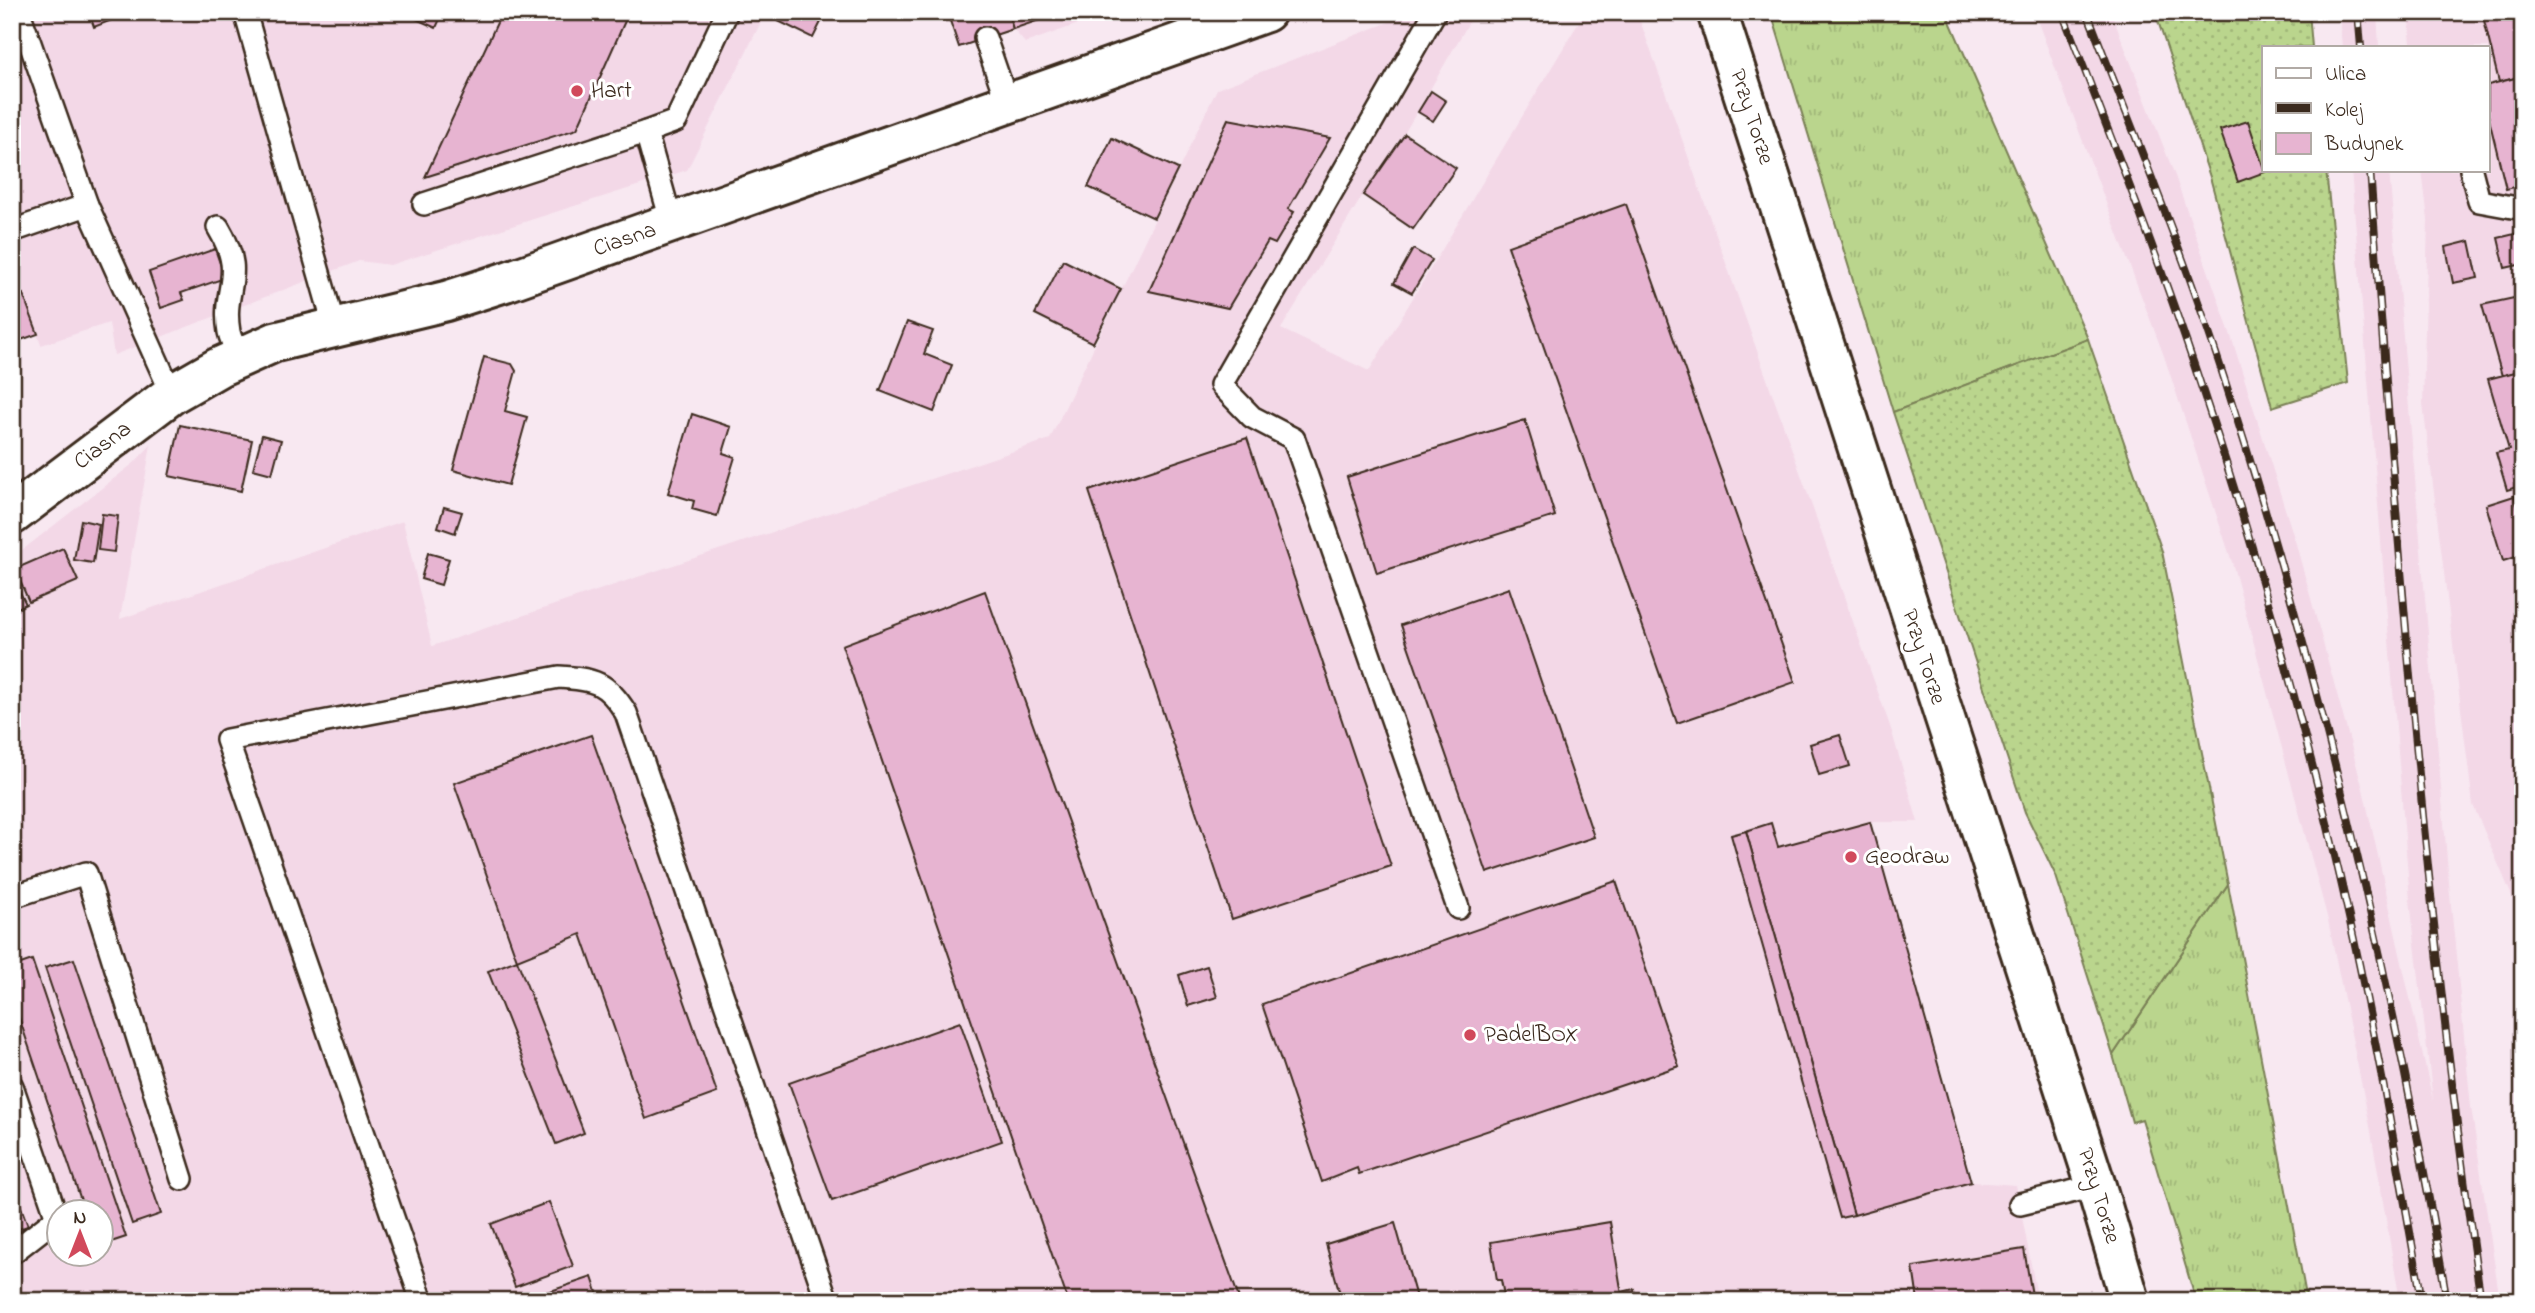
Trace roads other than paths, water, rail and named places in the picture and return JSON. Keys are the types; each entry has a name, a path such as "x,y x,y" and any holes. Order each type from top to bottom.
{"street":[{"name":"Ciasna","path":"12,515 172,394 275,342 446,301 672,224 1266,12"},
{"name":"Przy Torze","path":"1717,12 2096,1186 2130,1301"}],"lane":[{"path":"19,12 87,205 172,394"},
{"path":"245,12 335,329"},
{"path":"424,204 676,121 727,12"},
{"path":"1436,12 1221,385 1252,417 1294,439 1458,908"},
{"path":"985,38 1008,105"},
{"path":"646,132 672,224"},
{"path":"2472,172 2479,201 2523,209"},
{"path":"12,231 87,205"},
{"path":"218,227 233,256 235,271 229,332 240,358"},
{"path":"422,1301 227,740 559,677 592,679 615,695 626,713 827,1301"},
{"path":"12,897 86,873 182,1179"},
{"path":"12,1086 57,1218 12,1253"},
{"path":"2020,1204 2096,1186"}],"railway":[{"path":"2062,12 2138,207 2191,354 2238,501 2281,650 2321,799 2364,986 2422,1301"},
{"path":"2087,12 2209,332 2293,606 2324,720 2379,951 2404,1067 2447,1301"},
{"path":"2358,12 2361,46"},
{"path":"2370,172 2415,736 2444,1019 2481,1301"}],"place":[{"name":"Hart","path":"577,91"},
{"name":"Geodraw","path":"1851,857"},
{"name":"PadelBOX","path":"1470,1035"}]}
